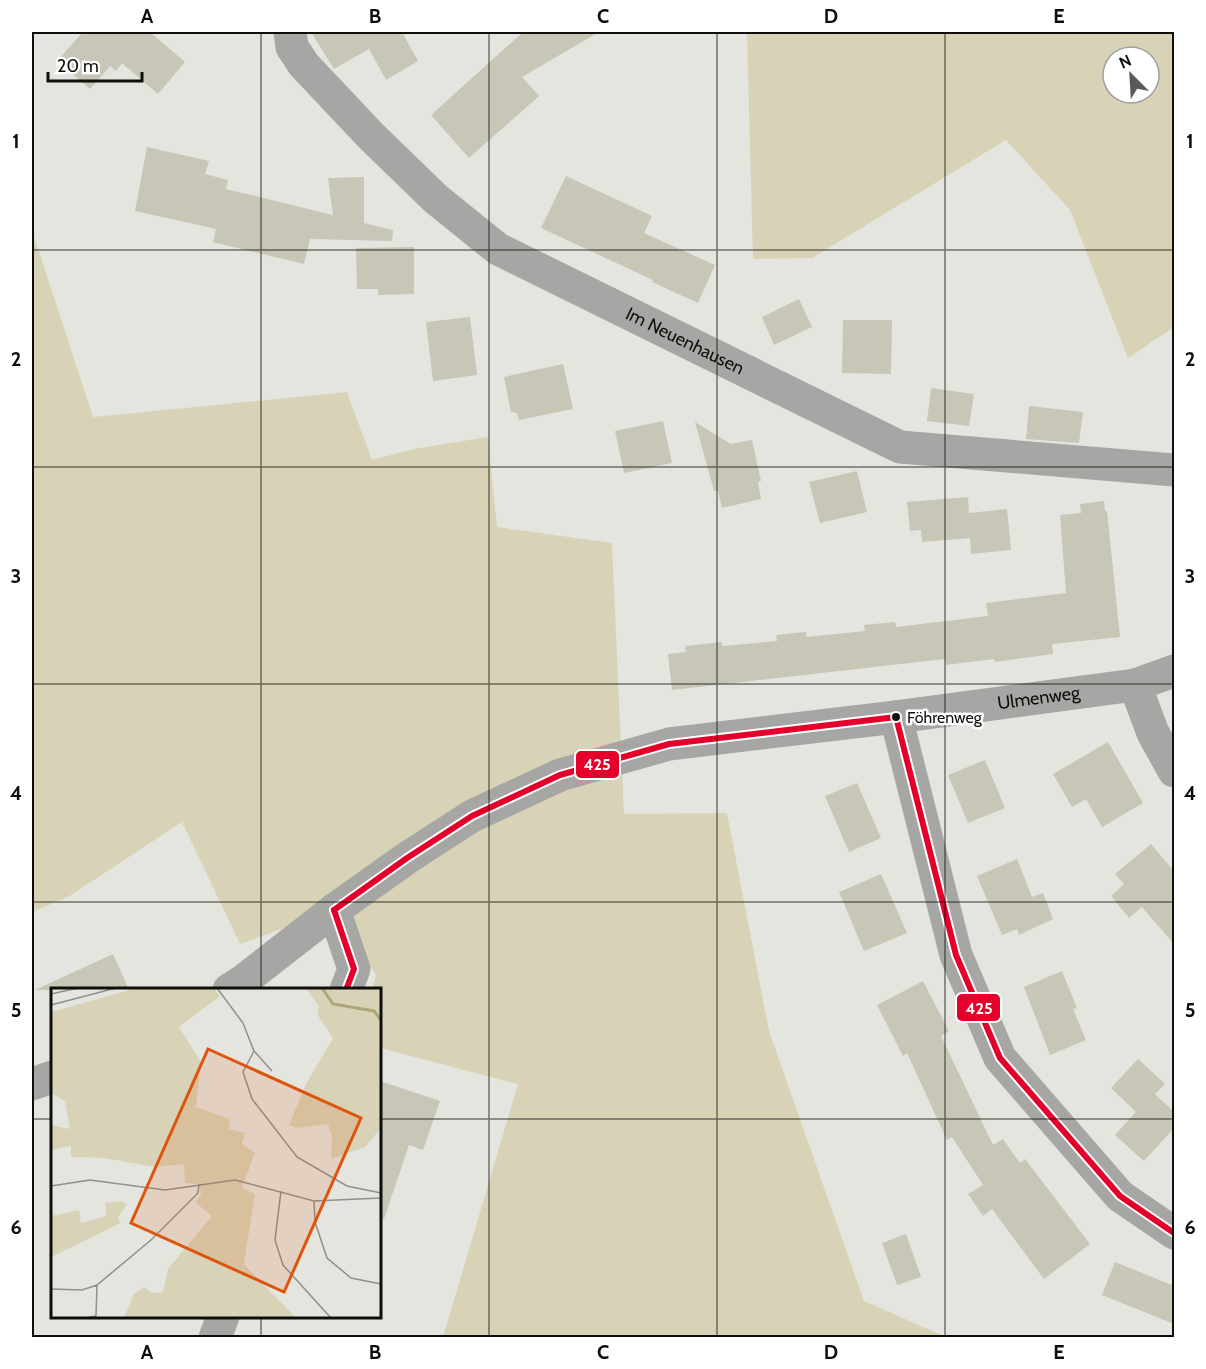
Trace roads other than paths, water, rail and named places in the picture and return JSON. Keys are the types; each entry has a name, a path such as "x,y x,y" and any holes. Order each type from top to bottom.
{"street":[{"name":"Im Neuenhausen","path":"290,32 292,47 304,65 356,120 436,199 498,249 900,447 1174,470"},
{"name":"Ulmenweg","path":"232,988 334,910 407,858 472,816 560,775 669,744 1136,685 1174,671"},
{"path":"1136,685 1153,733 1174,771"},
{"path":"896,717 956,955 1000,1058 1120,1196 1174,1233"},
{"path":"334,910 354,969 347,988"},
{"path":"32,1084 51,1077"},
{"path":"215,1338 223,1318"}],"place":[{"name":"Föhrenweg","path":"896,717"}]}
